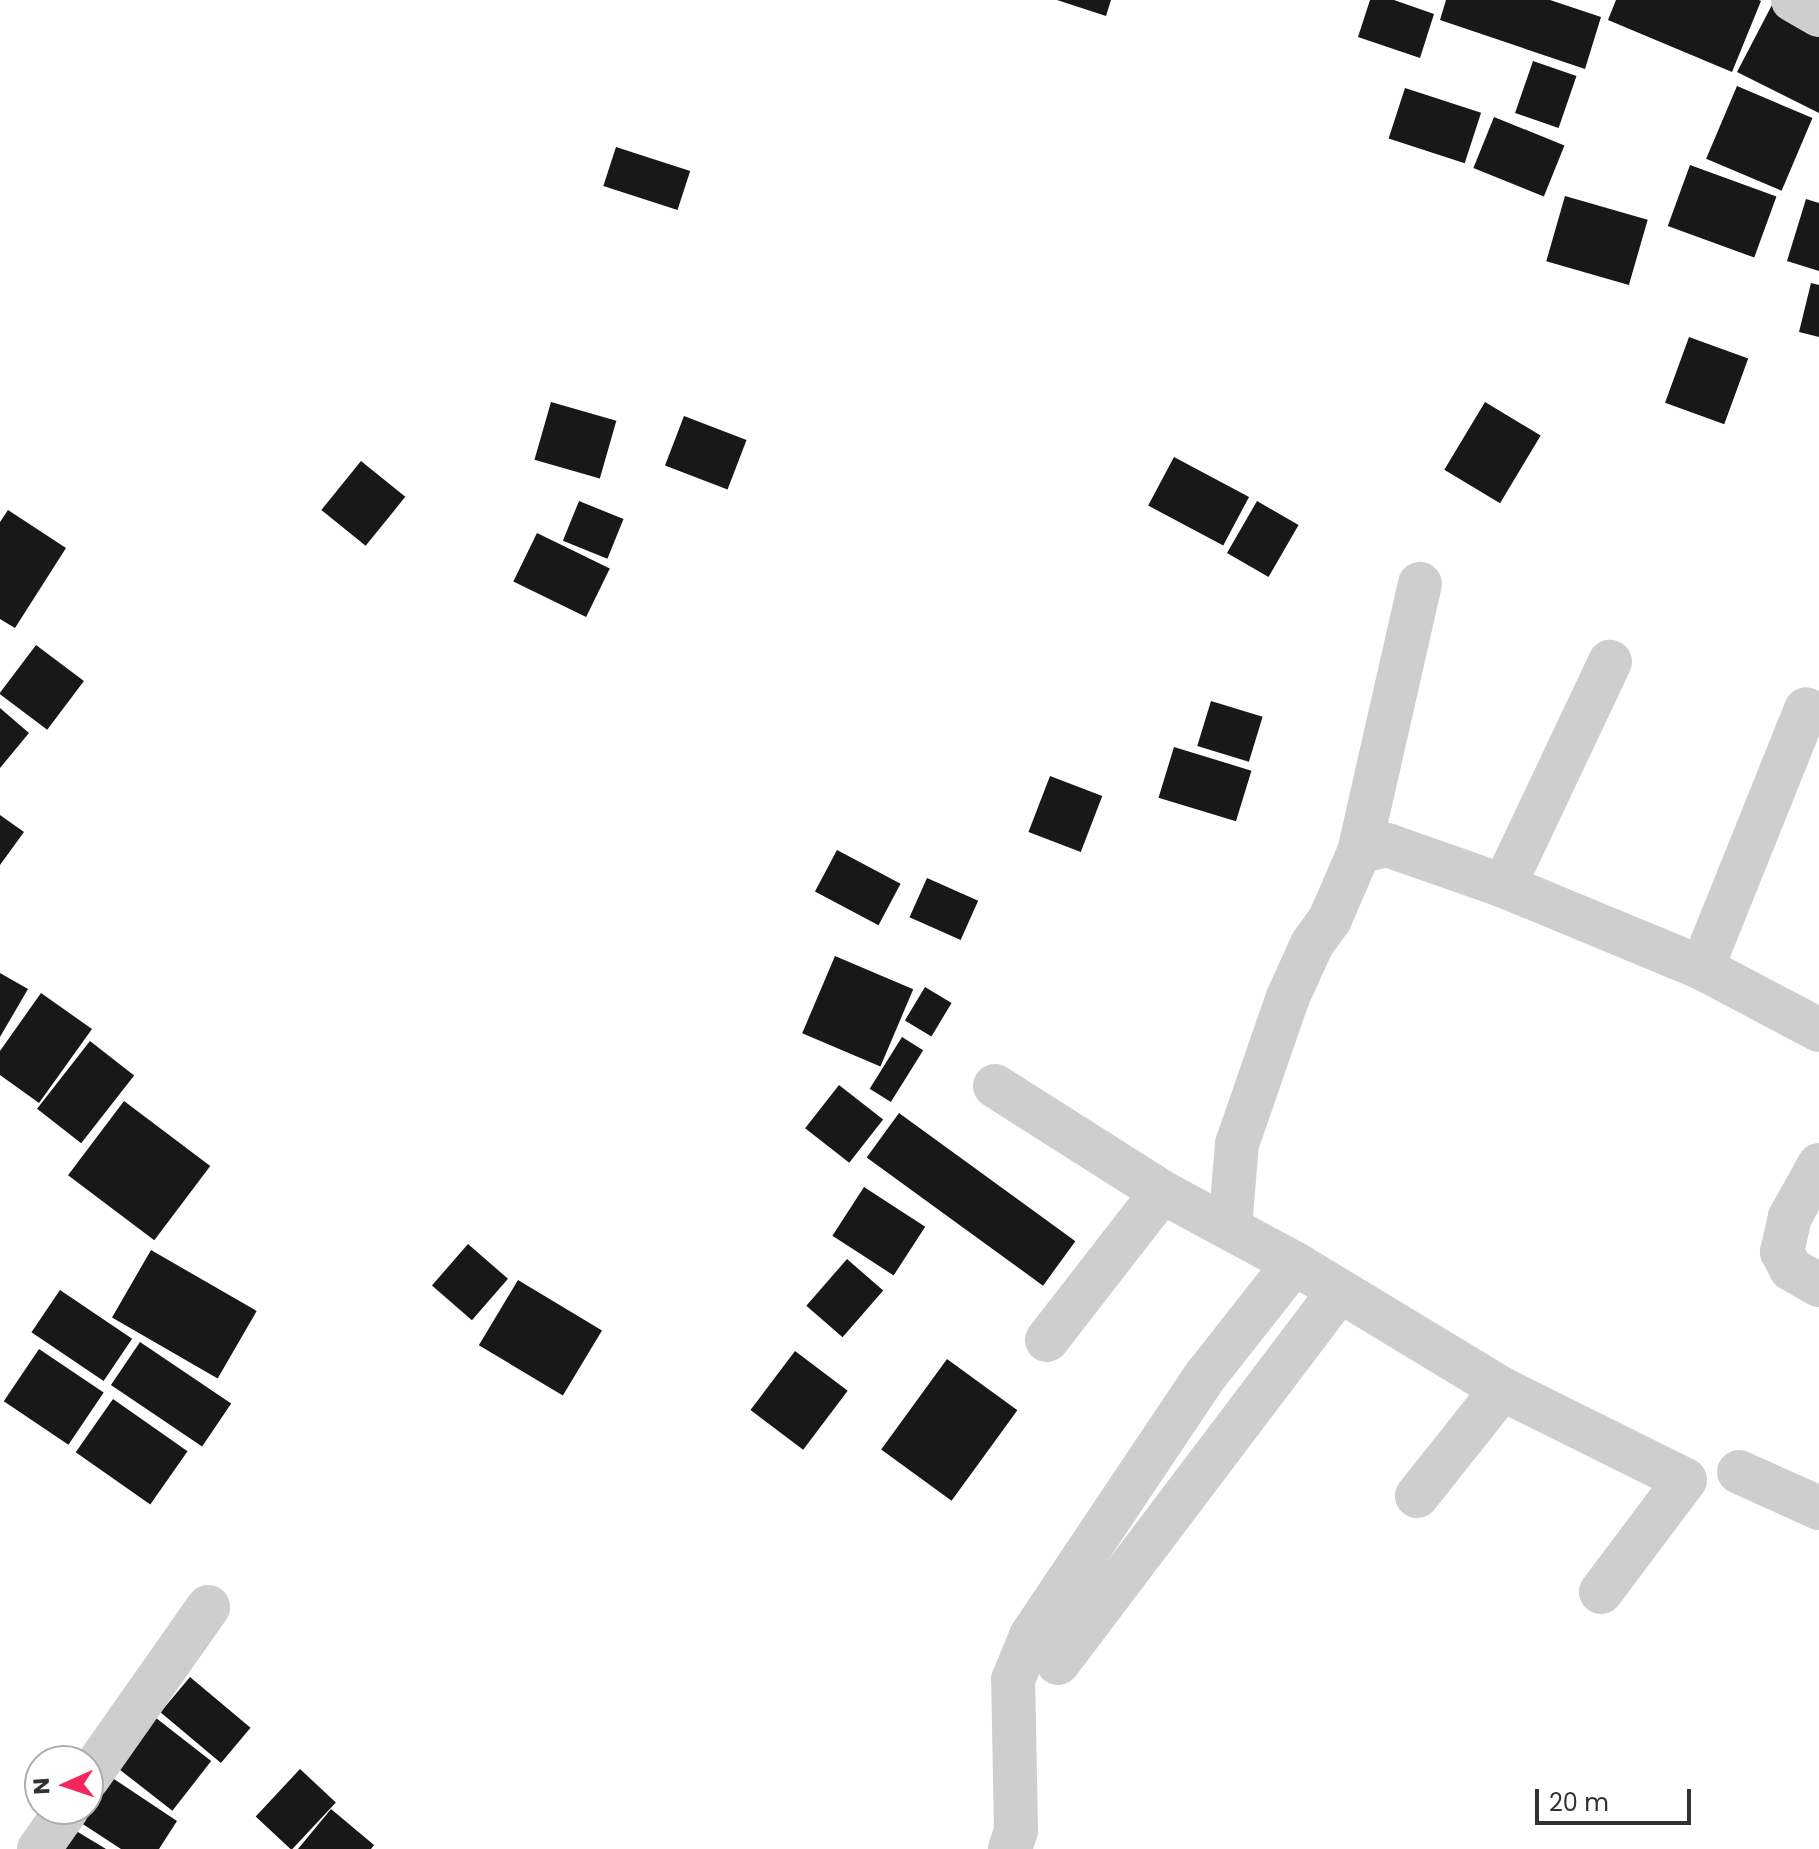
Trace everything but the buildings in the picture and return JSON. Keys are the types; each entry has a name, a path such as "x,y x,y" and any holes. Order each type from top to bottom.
{"street":[{"path":"1793,0 1819,15"},
{"path":"1230,1227 1237,1144 1288,997 1312,944 1330,919 1359,852 1420,584"},
{"path":"1504,886 1610,662"},
{"path":"1702,968 1806,709"},
{"path":"1359,852 1387,845 1504,886 1702,968 1819,1030"},
{"path":"995,1086 1162,1192 1294,1263 1502,1389 1685,1480 1601,1592"},
{"path":"1819,1165 1790,1217 1782,1252 1791,1269 1819,1285"},
{"path":"1047,1340 1162,1192"},
{"path":"1010,1849 1016,1830 1013,1680 1031,1636 1206,1375 1294,1263"},
{"path":"1058,1663 1339,1292"},
{"path":"1417,1496 1502,1389"},
{"path":"1739,1472 1819,1508"},
{"path":"104,1755 208,1607"},
{"path":"39,1849 56,1825"}]}
